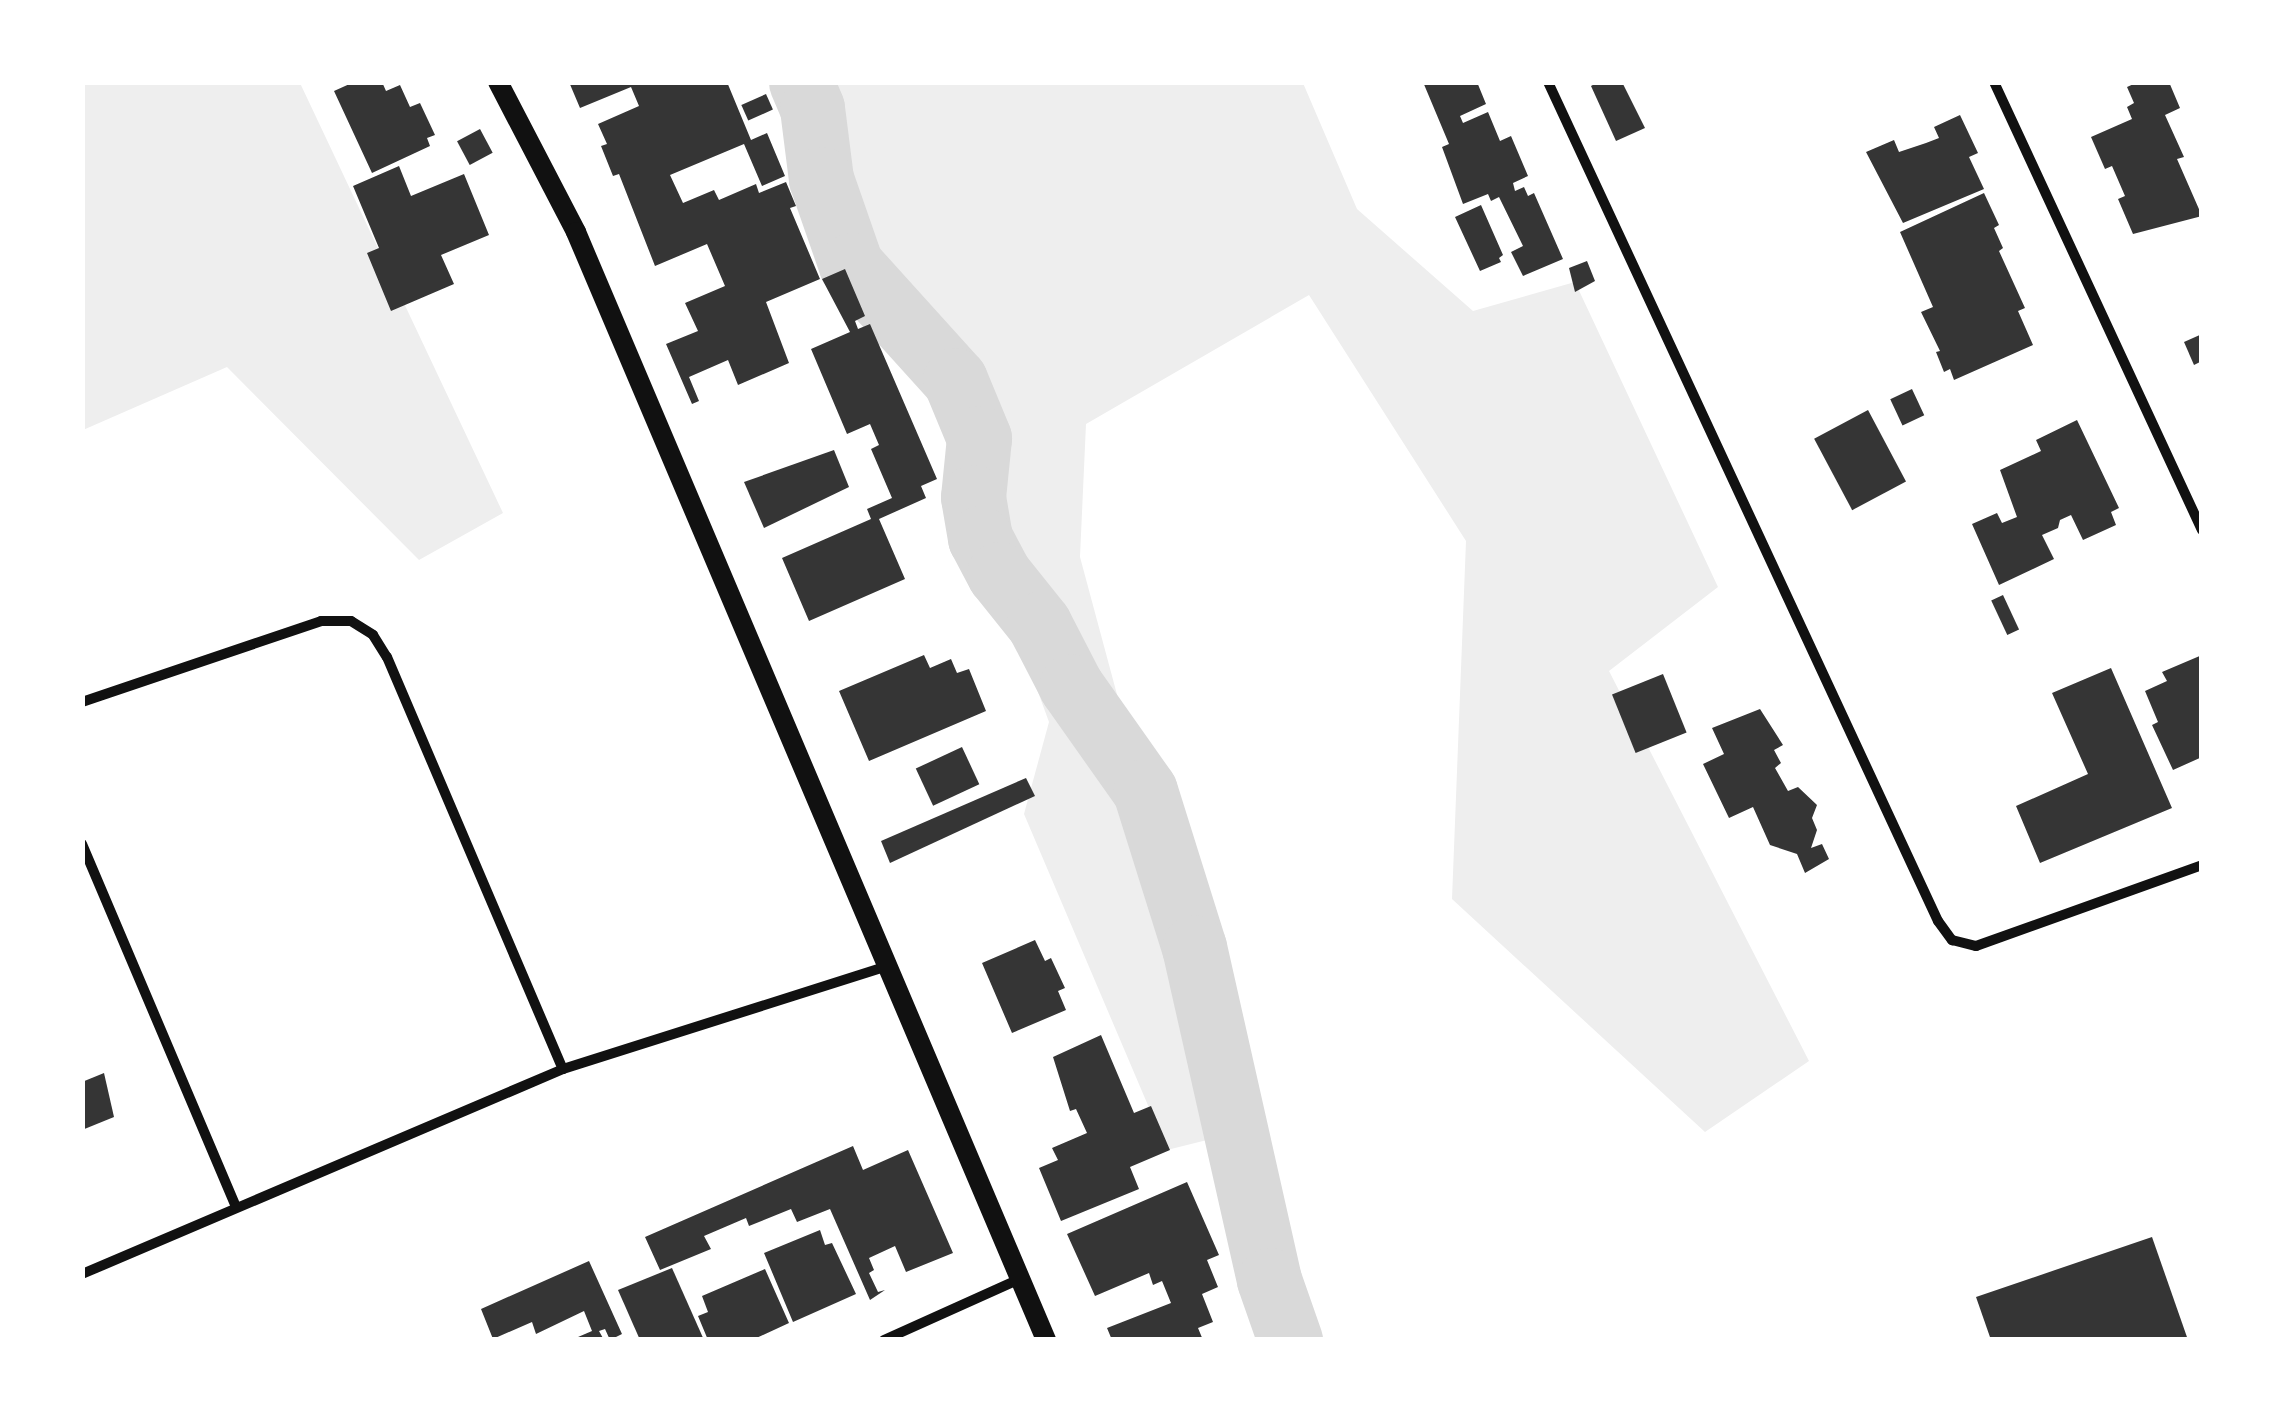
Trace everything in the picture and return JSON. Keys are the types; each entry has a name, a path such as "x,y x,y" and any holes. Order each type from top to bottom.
{"main road":[{"path":"498,82 576,232 1046,1340"}],"street":[{"path":"1548,82 1938,921 1952,940 1976,946 2202,865"},
{"path":"1994,82 2202,530"},
{"path":"82,702 321,621 352,621 374,635 562,1068"},
{"path":"82,844 236,1207"},
{"path":"82,1274 562,1068 885,967"},
{"path":"884,1340 1020,1280"}],"shaded area":[{"path":"83,83 300,83 503,513 419,560 227,367 83,430"},
{"path":"797,83 1303,83 1357,209 1473,311 1575,282 1718,587 1609,671 1809,1061 1705,1132 1452,899 1466,541 1309,295 1086,424 1080,557 1235,1133 1167,1150 1024,814 1049,722 941,428"}],"building":[{"path":"354,82 382,82 386,91 400,85 410,107 420,103 435,135 427,138 430,146 372,173 334,91"},
{"path":"569,82 727,82 751,140 767,133 785,176 762,186 744,144 670,175 683,203 714,190 719,200 756,184 759,193 786,182 796,206 790,208 820,279 766,302 789,363 738,385 728,360 689,377 699,401 692,404 666,344 698,331 685,303 725,286 707,244 655,266 619,174 613,176 601,146 607,144 598,124 639,106 631,87 580,108"},
{"path":"1423,82 1477,82 1486,104 1460,116 1463,123 1488,112 1500,141 1511,136 1528,176 1513,183 1515,191 1524,187 1528,196 1534,193 1563,259 1523,276 1511,252 1523,246 1499,197 1491,201 1488,194 1463,204 1442,147 1449,144"},
{"path":"1598,82 1622,82 1645,128 1616,141 1591,86"},
{"path":"2138,82 2169,82 2180,108 2165,115 2184,157 2177,159 2202,216 2133,234 2118,199 2125,196 2112,166 2105,169 2091,137 2132,119 2127,107 2134,103 2127,87"},
{"path":"766,94 773,110 748,121 741,105"},
{"path":"1960,115 1978,153 1969,157 1984,189 1903,223 1866,152 1894,140 1899,152 1939,138 1934,127"},
{"path":"480,129 493,153 470,165 457,141"},
{"path":"399,166 411,196 464,174 489,235 441,255 454,284 391,311 367,253 379,248 353,186"},
{"path":"1984,193 1999,225 1994,228 2003,248 1999,251 2025,308 2018,311 2033,345 1954,380 1950,369 1944,372 1936,352 1940,351 1921,312 1933,307 1900,232"},
{"path":"1481,205 1503,255 1499,258 1501,262 1480,271 1455,217"},
{"path":"1587,261 1595,281 1575,292 1569,268"},
{"path":"845,269 865,316 855,321 858,329 870,324 937,479 921,486 926,498 879,519 905,579 809,621 782,558 871,519 867,509 892,498 871,449 879,445 870,424 847,434 811,349 850,332 822,279"},
{"path":"2202,334 2202,361 2194,365 2184,342"},
{"path":"1912,389 1924,415 1903,425 1890,399"},
{"path":"1868,410 1906,482 1852,510 1814,439"},
{"path":"2077,420 2119,508 2111,512 2116,525 2083,540 2071,515 2060,520 2058,528 2042,535 2054,559 1999,585 1972,524 1997,513 2002,523 2017,517 2000,470 2041,451 2036,440"},
{"path":"834,450 849,487 764,528 744,482"},
{"path":"2003,595 2019,629 2007,635 1991,600"},
{"path":"924,655 930,668 951,659 957,673 969,669 986,711 869,761 839,691"},
{"path":"2202,655 2202,757 2173,770 2152,725 2158,722 2145,691 2167,681 2162,672"},
{"path":"2111,668 2172,808 2040,863 2016,806 2088,774 2052,693"},
{"path":"1663,674 1687,732 1636,753 1612,695"},
{"path":"1760,709 1783,745 1774,750 1781,763 1775,768 1788,791 1798,787 1817,805 1812,818 1817,830 1811,848 1822,844 1829,859 1805,873 1797,854 1770,845 1753,807 1729,818 1703,764 1724,754 1712,728"},
{"path":"962,747 979,784 933,806 916,769"},
{"path":"1026,778 1035,796 890,863 881,841"},
{"path":"1035,940 1045,961 1051,958 1065,988 1058,991 1066,1010 1012,1033 982,963"},
{"path":"1101,1035 1134,1113 1151,1106 1170,1150 1130,1167 1139,1189 1061,1221 1039,1168 1058,1160 1052,1148 1087,1133 1076,1109 1070,1111 1053,1057"},
{"path":"104,1073 114,1117 82,1130 82,1082"},
{"path":"853,1146 863,1170 908,1150 953,1253 906,1272 895,1246 869,1258 874,1270 869,1273 878,1292 885,1290 870,1300 830,1209 797,1222 791,1209 749,1226 746,1218 704,1236 711,1249 660,1270 645,1237"},
{"path":"1187,1182 1219,1255 1207,1260 1218,1287 1202,1294 1213,1322 1198,1328 1203,1340 1112,1340 1107,1328 1171,1303 1162,1281 1153,1285 1149,1273 1095,1296 1067,1234"},
{"path":"820,1230 825,1245 832,1243 856,1294 793,1322 764,1253"},
{"path":"2152,1237 2188,1340 1991,1340 1976,1297"},
{"path":"589,1261 622,1334 610,1340 605,1329 599,1331 604,1340 571,1340 592,1331 584,1311 536,1334 532,1322 493,1339 481,1309"},
{"path":"672,1268 704,1340 640,1340 618,1290"},
{"path":"765,1269 789,1323 752,1340 708,1340 698,1316 708,1312 702,1296"}],"waterway":[{"path":"801,82 812,108 821,179 851,265 955,380 979,438 973,497 980,538 999,574 1039,624 1071,686 1145,791 1194,947 1269,1280 1290,1340"}]}
